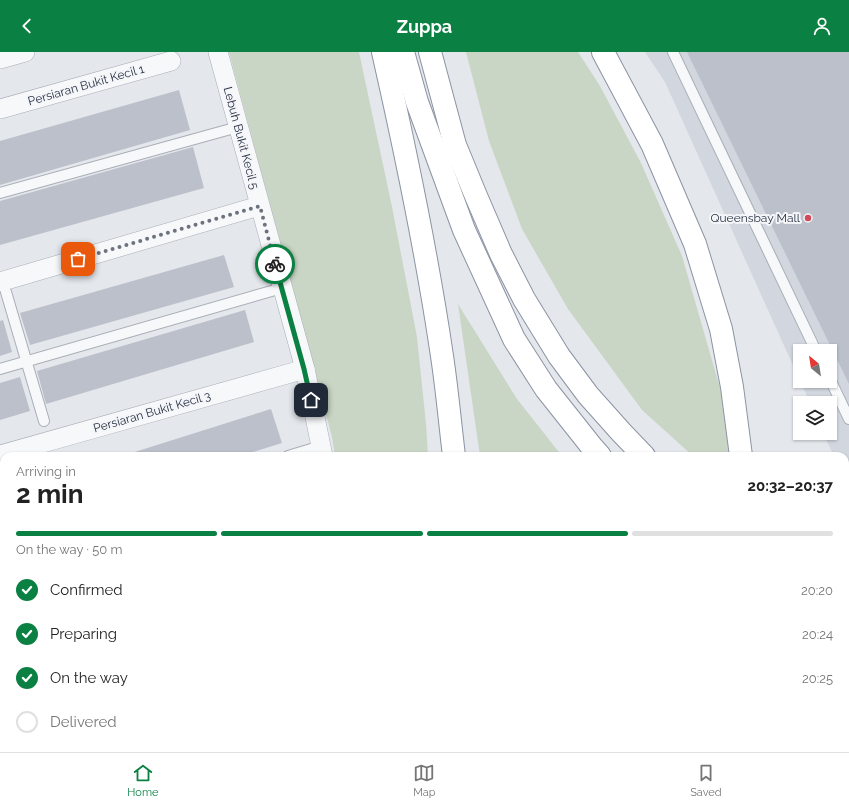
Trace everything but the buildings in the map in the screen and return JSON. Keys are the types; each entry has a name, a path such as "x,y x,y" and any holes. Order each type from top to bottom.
{"highway":[{"path":"383,52 410,173 425,251 442,357 454,452"},
{"path":"403,52 417,102 464,230 514,339 546,389 596,452"},
{"path":"430,52 455,145 501,254 524,299 559,356 588,395 640,452"},
{"path":"603,52 652,144 695,244 721,330 732,386 740,448"}],"street":[{"path":"0,59 25,52"},
{"name":"Lebuh Bukit Kecil 5","path":"218,52 304,369 322,451"},
{"name":"Persiaran Bukit Kecil 1","path":"0,109 171,61"},
{"path":"3,287 260,206"},
{"name":"Persiaran Bukit Kecil 3","path":"11,452 304,369"}],"lane":[{"path":"673,52 813,344"},
{"path":"0,193 238,127"},
{"path":"3,287 27,361 44,421"},
{"path":"0,369 282,288"},
{"path":"834,388 849,419"}],"shaded area":[{"name":"Queensbay Mall","path":"645,52 849,52 849,452 832,452 826,440 837,440 837,396 807,396 803,388 837,388 837,344 793,344 793,365 665,82"}],"green space":[{"path":"229,52 359,52 392,207 417,337 428,452 334,452 332,437"},
{"path":"466,52 578,52 600,86 641,163 682,256 722,395 733,452 689,452 642,410 568,309 522,229 489,141"},
{"path":"458,304 517,399 559,452 479,452"}],"way so far":[{"path":"78,259 260,206 275,264"}],"place":[{"name":"Queensbay Mall","path":"808,218"}],"route":[{"path":"275,264 311,400"}]}
